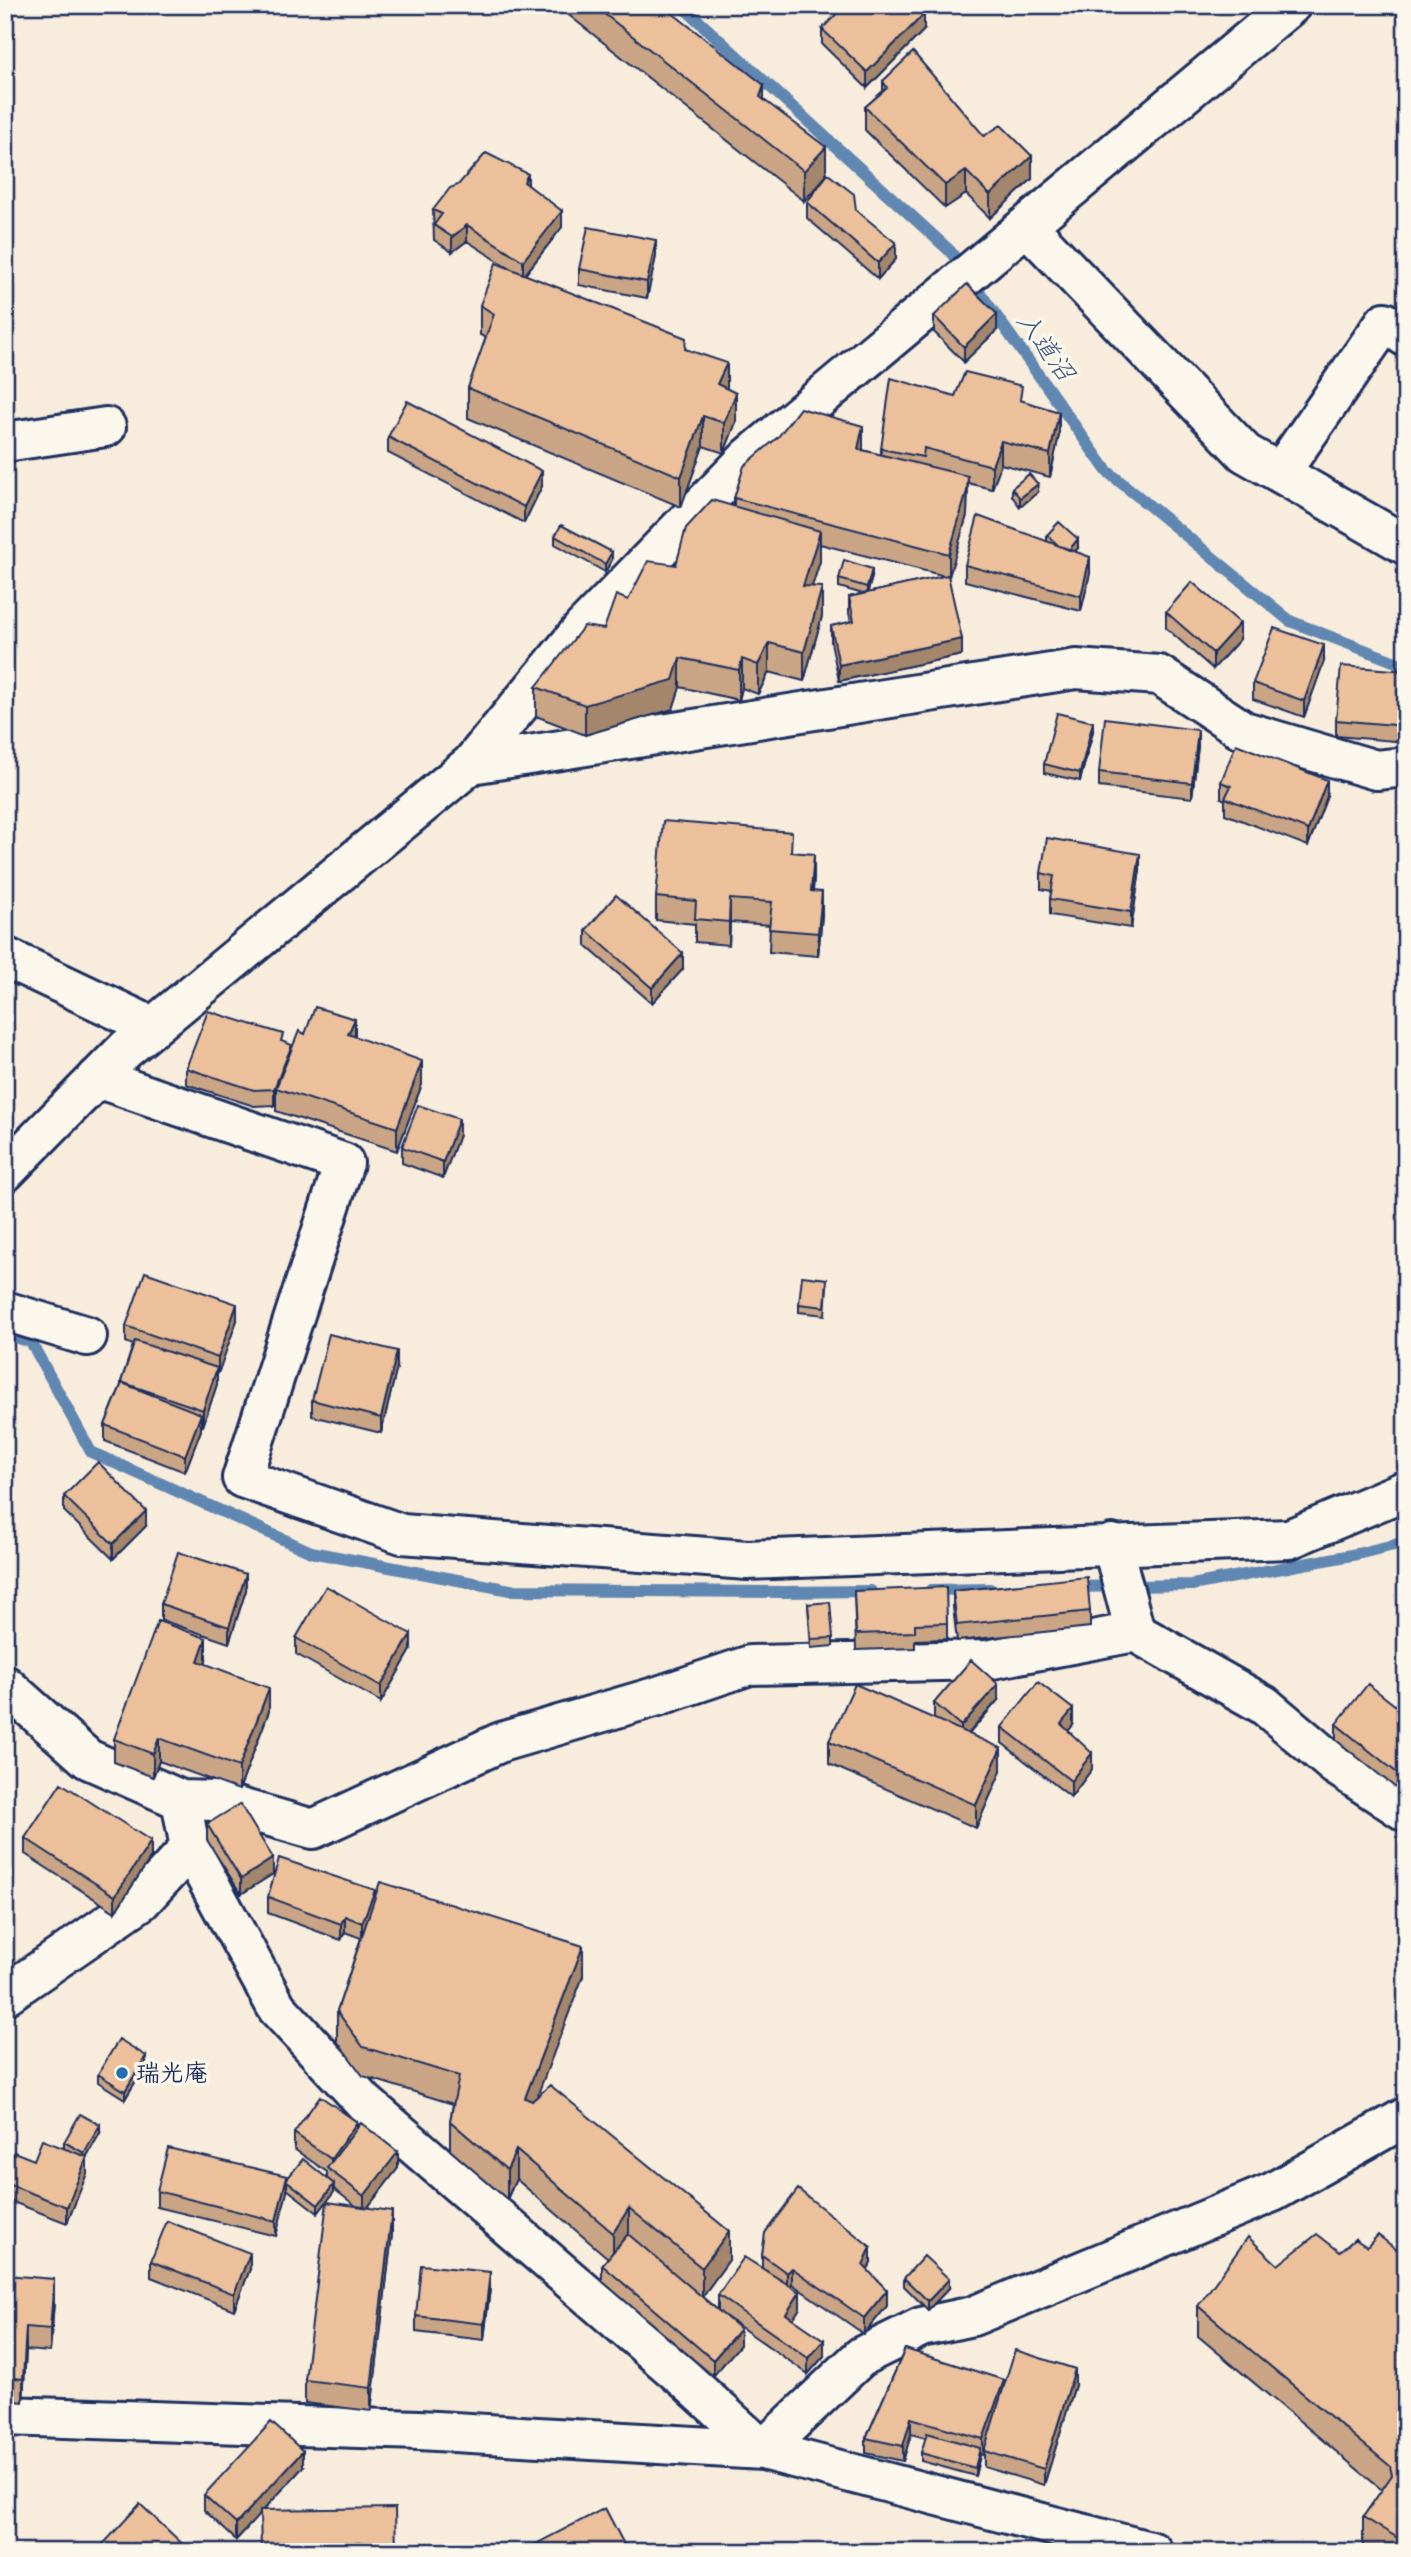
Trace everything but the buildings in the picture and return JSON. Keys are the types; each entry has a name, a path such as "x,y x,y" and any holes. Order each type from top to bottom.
{"street":[{"path":"5,1172 126,1049 471,764 583,628 749,457 1291,5"},
{"path":"1027,226 1245,453 1406,545"},
{"path":"1280,473 1385,322 1406,337"},
{"path":"5,442 106,427"},
{"path":"471,764 1076,669 1159,675 1244,731 1376,770 1406,767"},
{"path":"5,957 153,1027"},
{"path":"97,1078 344,1163 242,1478 402,1534 747,1560 1113,1551 1289,1539 1406,1490"},
{"path":"5,1311 87,1335"},
{"path":"1113,1551 1133,1623 1264,1705 1335,1765 1406,1812"},
{"path":"5,1685 88,1759 181,1800 215,1801 313,1829 501,1742 658,1696 750,1665 987,1660 1133,1623"},
{"path":"181,1800 190,1848 277,2008 365,2103 685,2379 763,2450"},
{"path":"5,1994 141,1901 190,1848"},
{"path":"763,2450 862,2357 921,2327 974,2316 1273,2192 1406,2118"},
{"path":"5,2416 419,2430 763,2450 1128,2549"}],"waterway":[{"name":"入道沼","path":"681,5 950,251 1107,471 1290,621 1406,666"},
{"path":"5,1334 31,1342 91,1452 311,1552 510,1590 871,1591"},
{"path":"1071,1587 1192,1585 1357,1554 1406,1542"},
{"path":"931,1590 990,1589"}],"place":[{"name":"瑞光庵","path":"122,2073"}]}
